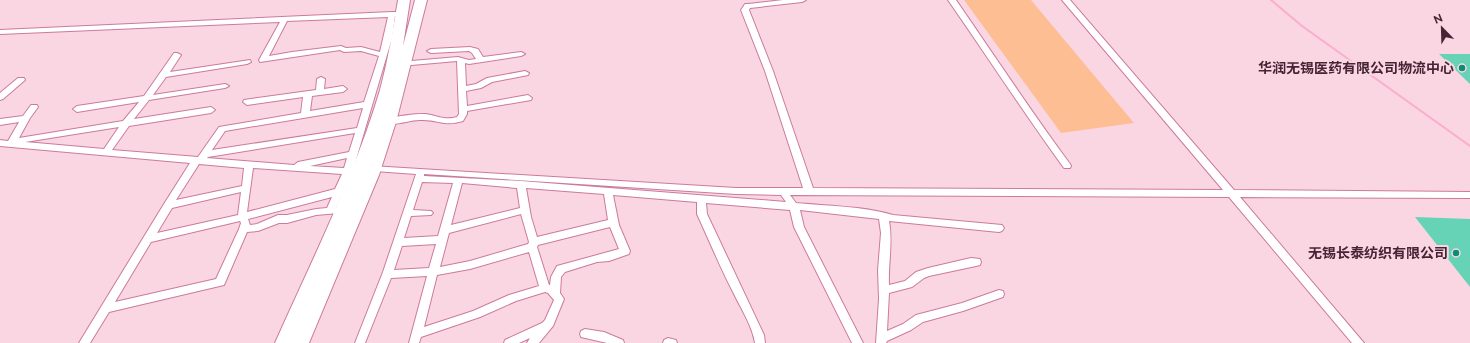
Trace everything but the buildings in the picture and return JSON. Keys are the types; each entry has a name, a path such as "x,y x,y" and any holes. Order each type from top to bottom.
{"main road":[{"path":"300,343 374,168 389,121 390,61 421,0"},
{"path":"284,343 336,211 358,174 384,100 399,9"}],"street":[{"path":"802,0 748,6 745,10 769,71 809,191"},
{"path":"952,0 1015,91 1030,116 1067,166"},
{"path":"1066,0 1359,343"},
{"path":"0,32 285,19 399,9"},
{"path":"285,19 263,60 292,54 342,48 344,50 361,49 390,61 461,60 469,62 521,54"},
{"path":"427,61 432,48 470,49 475,51 481,60"},
{"path":"106,153 116,136 165,75 177,55"},
{"path":"389,121 428,117 441,122 455,121 461,118 463,109 461,60"},
{"path":"244,229 258,227 278,219 336,211 338,192 347,171 368,104 390,61"},
{"path":"165,75 247,62"},
{"path":"462,89 478,86 490,80 525,73"},
{"path":"320,92 321,79"},
{"path":"0,97 21,80"},
{"path":"77,110 225,86"},
{"path":"247,102 343,88"},
{"path":"305,114 308,93"},
{"path":"463,109 528,98"},
{"path":"84,343 167,206 222,129 368,104"},
{"path":"11,144 34,107"},
{"path":"11,144 21,140 211,110"},
{"path":"0,122 26,118"},
{"path":"0,144 180,160 200,159 359,130"},
{"path":"285,167 352,154"},
{"path":"200,159 249,165 347,171"},
{"path":"106,308 220,282 246,223 242,217 249,165"},
{"path":"374,168 458,180 701,198 837,210 883,216 893,219 999,228"},
{"path":"419,175 736,191 1470,195"},
{"path":"360,343 387,274 419,175"},
{"path":"415,338 458,180"},
{"path":"521,184 533,245 545,288"},
{"path":"167,206 246,188"},
{"path":"783,191 794,207 799,227 858,343"},
{"path":"147,239 242,217 338,192"},
{"path":"555,294 556,277 561,269 597,258 609,257 625,251 613,223 608,192"},
{"path":"701,198 702,214 738,292 748,310 759,335 760,343"},
{"path":"445,230 525,210"},
{"path":"407,213 428,213"},
{"path":"881,341 884,290 883,270 886,233 883,216"},
{"path":"387,274 433,272 470,265 595,226 613,223"},
{"path":"398,242 442,240"},
{"path":"884,290 908,284 920,275 928,272 976,262"},
{"path":"415,338 514,298 545,288 552,290 559,299 556,310 546,327 532,343"},
{"path":"881,341 920,318 963,307 999,294"},
{"path":"509,343 524,335 546,327"},
{"path":"585,334 620,343"}],"shaded area":[{"path":"964,0 1031,0 1134,123 1061,133"}],"waterway":[{"path":"1271,0 1302,26 1470,146"}],"place":[{"name":"华润无锡医药有限公司物流中心","path":"1462,68"},
{"name":"无锡长泰纺织有限公司","path":"1456,253"}]}
